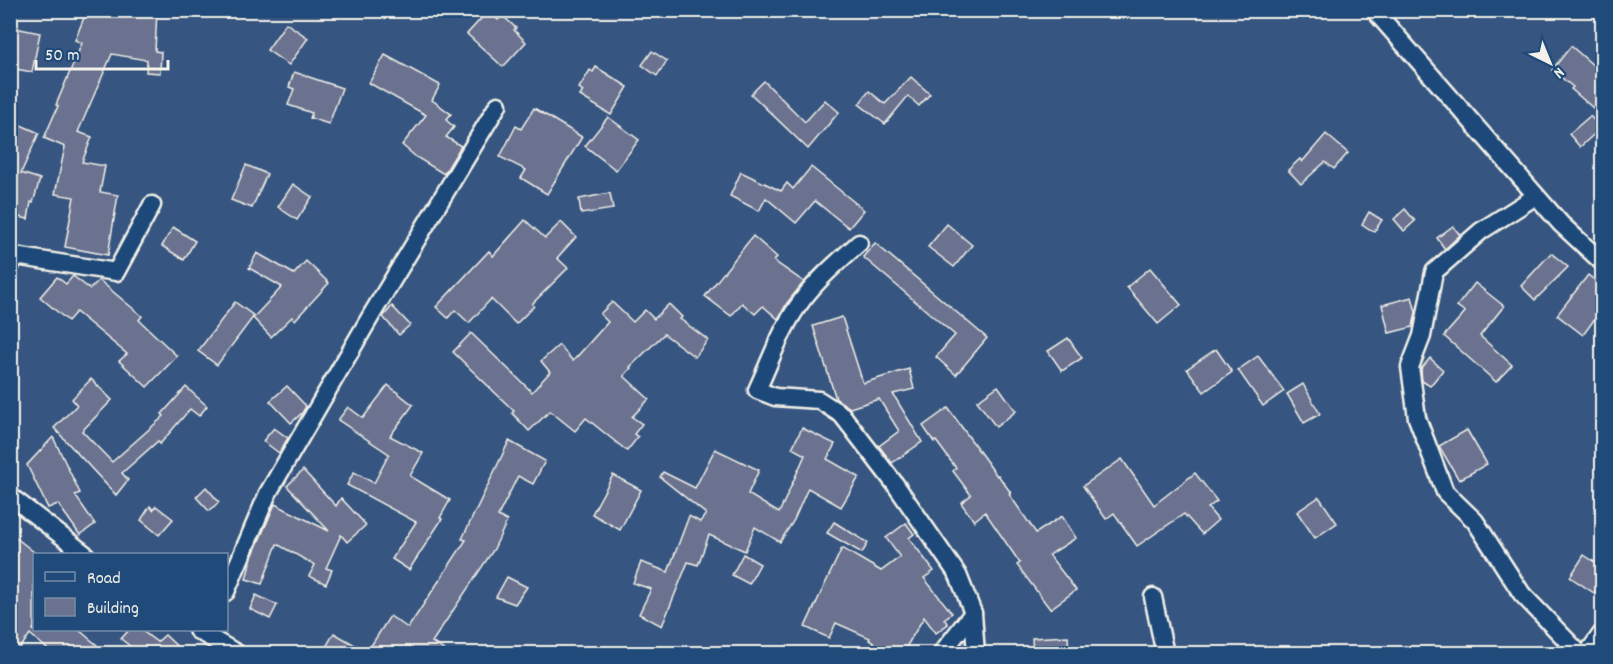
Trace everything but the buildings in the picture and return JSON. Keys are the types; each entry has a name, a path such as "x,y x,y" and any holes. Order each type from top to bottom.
{"street":[{"path":"1374,10 1561,224 1602,262"},
{"path":"228,587 268,493 372,314 498,105"},
{"path":"1536,196 1481,231 1434,272 1422,336 1410,367 1417,418 1445,492 1475,521 1522,594 1580,654"},
{"path":"10,266 15,256 116,272 152,205"},
{"path":"859,243 824,275 802,300 781,335 757,390 775,397 819,400 842,415 895,484 958,575 973,613 976,654"},
{"path":"10,496 82,553"},
{"path":"1153,597 1165,654"},
{"path":"941,654 973,613"},
{"path":"204,631 238,654"},
{"path":"1587,654 1602,633"}]}
